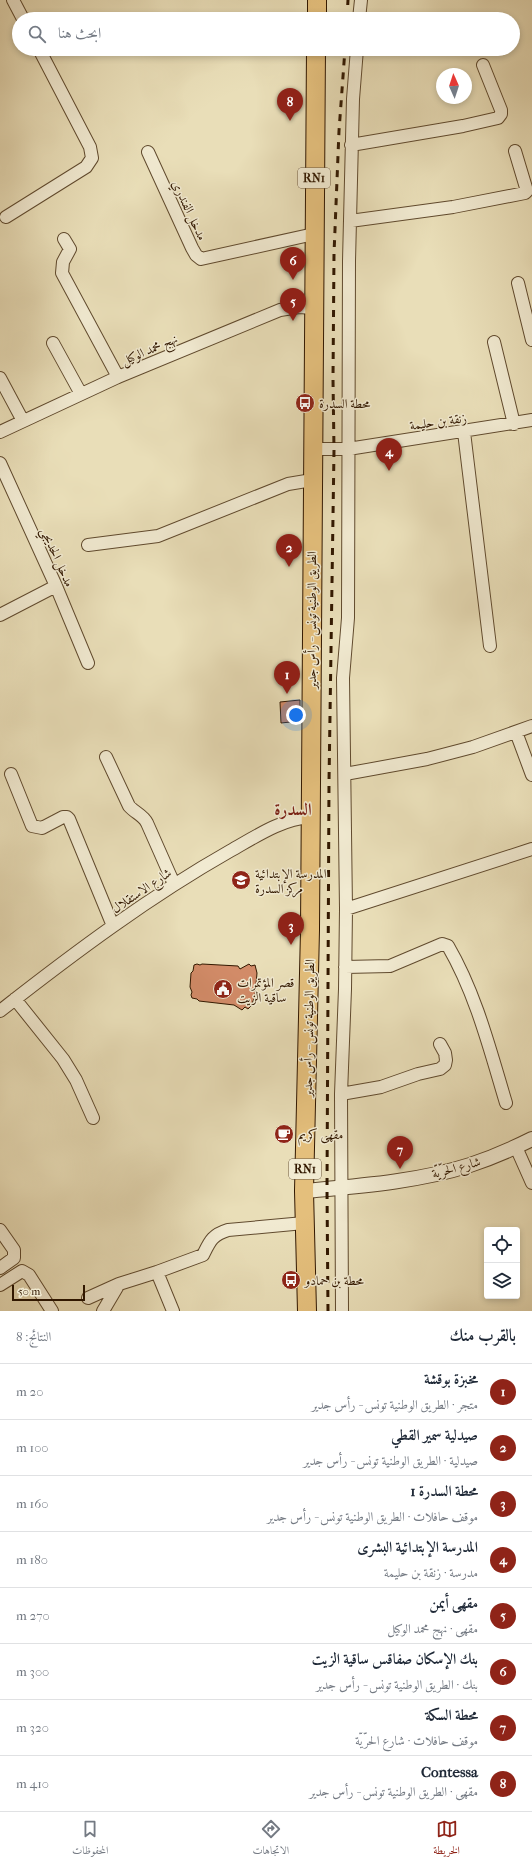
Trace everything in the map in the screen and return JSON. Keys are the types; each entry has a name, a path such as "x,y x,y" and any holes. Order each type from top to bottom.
{"main road":[{"path":"317,0 317,12"},
{"name":"الطريق الوطنية تونس - رأس جدير","path":"307,1311 304,1191 310,930 312,449 316,56"}],"street":[{"path":"13,0 19,12"},
{"path":"360,12 361,0"},
{"path":"6,217 86,167 92,158 90,147 43,56"},
{"path":"342,1311 341,1094 346,909 345,774 342,685 348,618 351,145 357,56"},
{"path":"351,145 463,126 498,118 501,114 501,110 483,65"},
{"path":"350,221 452,207 525,193 527,191 526,182 515,151"},
{"name":"مدخل الفندري","path":"148,152 192,248 196,255 201,259 314,234"},
{"path":"64,239 70,249 63,262 62,273 118,377"},
{"path":"518,283 532,340"},
{"name":"نهج محمد الوكيل","path":"0,432 118,377 280,310 299,307 313,308"},
{"path":"494,342 514,424"},
{"path":"53,343 81,394"},
{"path":"0,378 23,421"},
{"name":"زنقة بن حليمة","path":"312,449 348,448 464,432 532,420"},
{"path":"464,432 490,646"},
{"name":"مدخل الحديجي","path":"0,463 56,586 88,663"},
{"path":"88,545 158,536 288,484 312,480"},
{"path":"0,615 56,586"},
{"path":"345,774 427,759 473,747 532,726"},
{"path":"516,732 532,775"},
{"path":"106,757 129,806 133,811 144,818 147,823 174,884"},
{"path":"10,774 32,826 42,828 63,817 67,817 69,819 113,926"},
{"name":"شارع الاستقلال","path":"0,1011 113,926 174,884 260,834 294,818 310,817"},
{"path":"346,909 532,849"},
{"path":"345,967 390,966 442,944 448,946 455,958 480,1018 506,1103"},
{"path":"15,999 63,1059 76,1080 93,1118"},
{"path":"341,1094 381,1087 418,1074 440,1069 445,1065 446,1060 445,1053 440,1044"},
{"name":"شارع الحرّيّة","path":"304,1191 342,1187 448,1171 470,1165 532,1139"},
{"path":"516,1147 532,1183"},
{"path":"88,1298 119,1284 203,1255 213,1237 218,1233 228,1230 304,1223"},
{"path":"0,1230 14,1250 14,1258 0,1268"},
{"path":"0,1286 22,1271 29,1275 52,1311"},
{"path":"157,1272 173,1311"},
{"path":"103,1311 119,1284"}],"building":[{"path":"300,700 300,721 281,723 280,702"},
{"name":"قصر المؤتمرات ساقية الزيت","path":"249,964 251,966 255,965 257,973 255,996 251,1006 248,1009 245,1007 242,1010 234,1005 199,1001 192,998 190,987 191,973 194,965 238,966 240,969"}],"railway":[{"path":"347,12 348,0"},
{"path":"328,1311 327,1189 329,782 334,450 334,254 339,131 344,56"}],"place":[{"name":"Contessa","path":"290,121"},
{"name":"بنك الإسكان صفاقس ساقية الزيت","path":"293,280"},
{"name":"مقهى أيمن","path":"293,321"},
{"name":"محطة السدرة","path":"305,403"},
{"name":"المدرسة الإبتدائية البشرى","path":"389,471"},
{"name":"صيدلية سمير القطي","path":"289,567"},
{"name":"مخبزة بوقشة","path":"287,694"},
{"name":"المدرسة الإبتدائية مركز السدرة","path":"241,880"},
{"name":"محطة السدرة 1","path":"291,945"},
{"name":"قصر المؤتمرات ساقية الزيت","path":"223,989"},
{"name":"مقهى كريم","path":"284,1134"},
{"name":"محطة السكة","path":"400,1169"},
{"name":"محطة بن حمادو","path":"291,1280"}],"district":[{"name":"السدرة","path":"293,809"}]}
